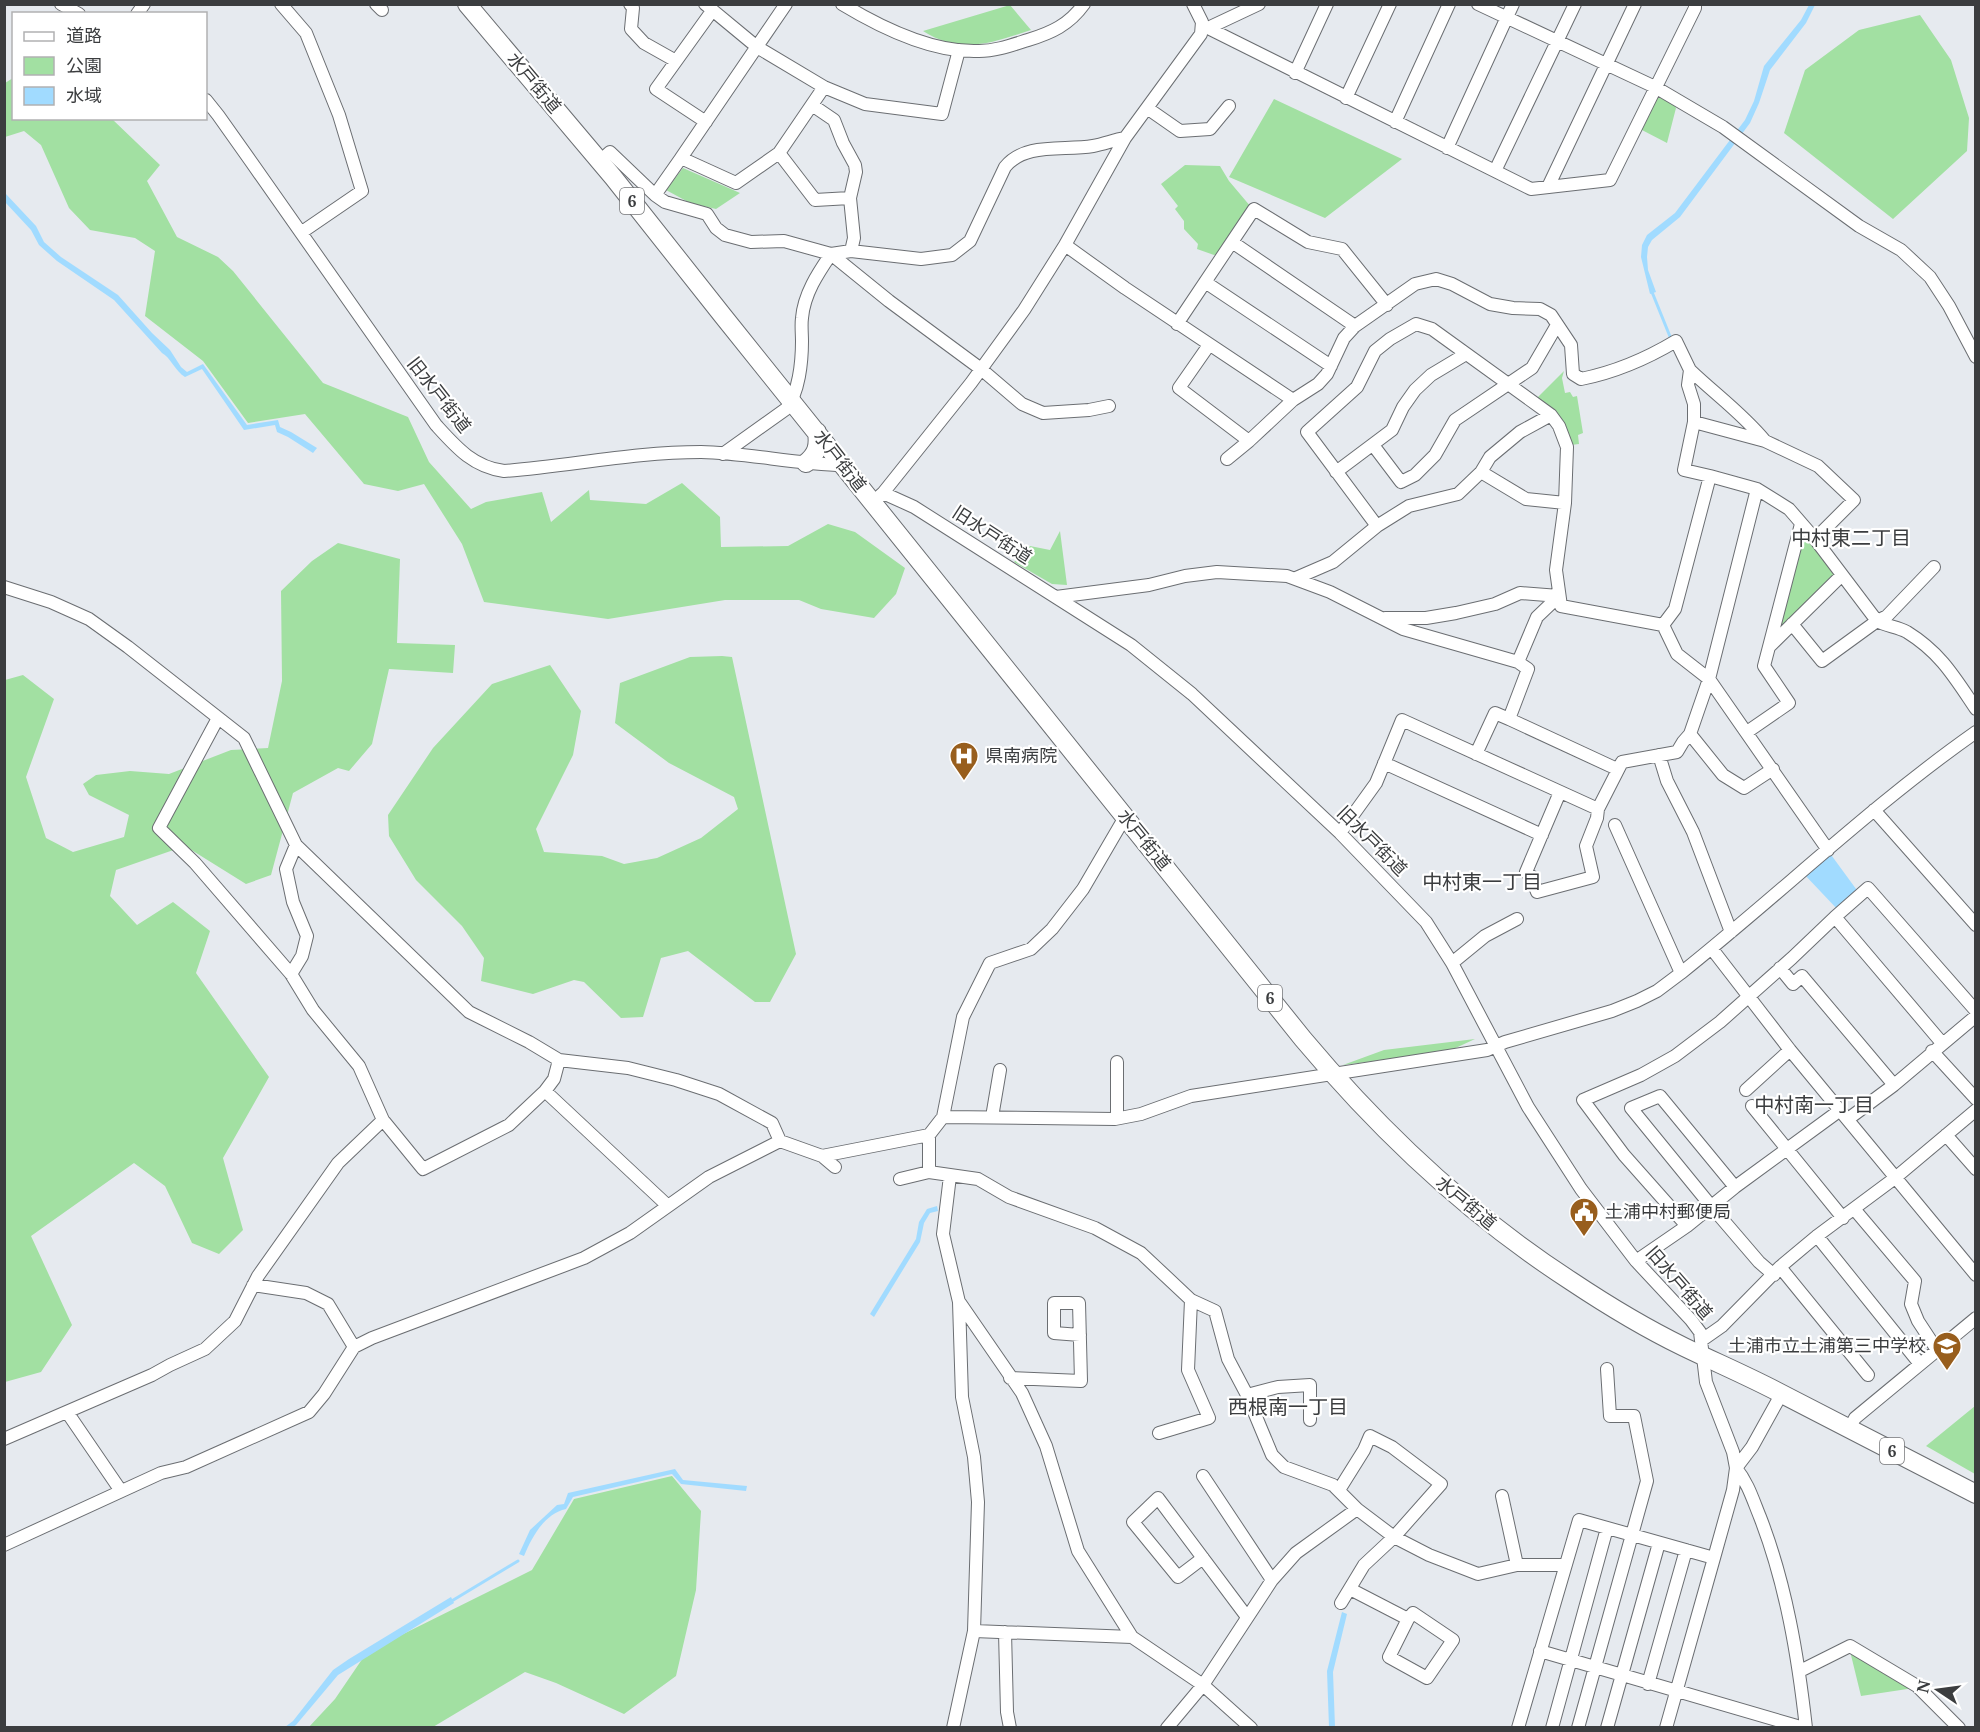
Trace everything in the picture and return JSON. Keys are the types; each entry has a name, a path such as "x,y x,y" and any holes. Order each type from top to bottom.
{"highway":[{"name":"水戸街道","path":"467,4 600,161 843,465 878,498 1125,817 1332,1073 1412,1156 1454,1195 1510,1239 1570,1281 1623,1314 1702,1348 1782,1394 1976,1494"},
{"path":"806,463 818,448 817,432"}],"street":[{"path":"61,4 75,12"},
{"path":"281,4 306,33 339,115 362,191 302,232"},
{"path":"630,4 633,8 631,29 644,43 676,61"},
{"path":"655,195 786,4"},
{"path":"842,4 901,34 959,51 1001,48 1054,31 1066,24 1084,4"},
{"path":"1193,4 1206,28 1531,189 1610,180 1695,4"},
{"path":"878,498 981,369 1024,310 1065,245 1125,138 1201,34 1206,28 1259,4"},
{"path":"1295,72 1327,4"},
{"path":"1346,98 1390,4"},
{"path":"1395,122 1449,4"},
{"path":"1478,4 1655,87 1724,127 1859,226 1901,250 1930,277 1949,306 1976,357"},
{"path":"1446,148 1513,4"},
{"path":"1495,171 1575,4"},
{"path":"1548,187 1635,4"},
{"path":"706,122 656,89 708,8 757,47 824,87 865,104 942,114 959,51"},
{"path":"681,158 735,183 779,153 824,87"},
{"name":"旧水戸街道","path":"207,101 302,232 436,425 455,447 475,462 504,471 638,456 701,452 843,465"},
{"path":"812,105 834,120 855,165 856,172 850,198 854,238 851,251"},
{"path":"1147,108 1180,131 1210,129 1229,106"},
{"path":"723,454 786,409 792,402 802,353 801,318 807,296 831,254 851,251 921,259 952,255 970,241 1005,167 1013,158 1025,153 1093,146 1125,138"},
{"path":"600,161 610,152 655,195 675,206 707,214 716,228 726,235 751,242 784,241 831,254 889,301 981,369 1022,404 1043,413 1089,410 1109,406"},
{"path":"779,153 815,201 850,198"},
{"path":"1177,324 1254,209 1308,242 1342,249 1387,305"},
{"path":"1232,242 1355,326"},
{"path":"1065,245 1177,324 1293,400"},
{"path":"1227,459 1293,400 1318,384 1331,366 1344,338 1355,326 1415,284 1436,279 1452,284 1490,304 1540,309 1551,315 1570,345 1572,374 1581,379 1604,375 1639,361 1676,341 1689,370 1729,404 1765,441"},
{"path":"1205,282 1331,366"},
{"path":"1377,526 1307,432 1358,387 1376,351 1390,339 1416,324 1432,329 1551,415 1559,426 1567,447 1565,503 1556,570 1561,606 1663,625"},
{"path":"1373,445 1401,483 1415,475 1435,455 1455,420 1532,368 1557,325"},
{"path":"1209,345 1179,388 1249,441"},
{"path":"1336,472 1392,430 1403,407 1415,390 1431,375 1466,354"},
{"path":"1689,370 1688,385 1694,404 1694,422 1684,470 1757,489 1789,509 1815,539 1877,621 1905,631 1929,647 1943,660 1976,709"},
{"path":"1296,578 1333,562 1377,526 1409,506 1458,494 1481,472 1490,457 1520,432 1551,415"},
{"path":"1694,422 1765,441 1818,466 1854,500 1815,539"},
{"path":"1481,472 1526,499 1565,503"},
{"path":"1663,625 1675,609 1710,476"},
{"path":"1560,792 1526,872 1531,876 1537,892 1593,877 1586,846 1597,818 1598,809 1617,769 1622,762 1677,752 1690,734 1709,679 1757,489"},
{"name":"旧水戸街道","path":"878,498 914,507 1131,645 1191,694 1340,833 1426,922 1452,963 1528,1107 1581,1189 1636,1261 1691,1320 1700,1332 1702,1348"},
{"path":"1747,732 1789,703 1764,666 1801,524"},
{"path":"1792,624 1822,661 1887,616 1934,567"},
{"path":"1056,597 1149,585 1185,576 1217,572 1296,578 1330,592 1403,629 1518,662 1528,669 1509,719"},
{"path":"1770,646 1842,575"},
{"path":"4,587 51,602 89,619 244,738 296,845 469,1012 559,1060 628,1068 676,1080 719,1095 772,1123 780,1141 822,1156 834,1167"},
{"path":"1381,618 1426,618 1456,613 1495,603 1520,593 1559,596"},
{"path":"1518,662 1537,617 1559,596"},
{"path":"1663,625 1677,654 1709,679 1828,850"},
{"path":"1476,754 1495,713 1617,769"},
{"path":"218,718 159,828 195,863 291,974 313,1010 359,1066 383,1120 423,1169 509,1125 545,1091 554,1079 559,1060"},
{"path":"1340,833 1376,783 1402,720 1598,809"},
{"path":"943,1117 1117,1118 1141,1114 1191,1096 1486,1050 1612,1011 1657,991 1681,973 1874,810 1939,757 1976,732"},
{"path":"1690,734 1723,776 1744,788 1773,769"},
{"path":"1659,755 1667,781 1693,832 1731,932"},
{"path":"1384,763 1542,835"},
{"path":"1874,810 1976,925"},
{"path":"929,1172 928,1136 943,1117 963,1017 990,963 1030,949 1052,929 1083,889 1125,817"},
{"path":"1615,825 1681,973"},
{"path":"291,974 302,956 307,936 293,902 286,869 296,845"},
{"path":"1687,1226 1624,1155 1583,1100 1641,1075 1675,1056 1720,1022 1868,888 1976,1011"},
{"path":"1835,917 1976,1099"},
{"path":"1452,963 1485,936 1517,919"},
{"path":"1712,949 1790,1050 1976,1275"},
{"path":"1780,968 1793,984 1802,976 1894,1084"},
{"path":"1636,1261 1687,1226 1735,1187 1788,1149 1894,1084 1976,1016"},
{"path":"1746,1090 1790,1050"},
{"path":"1117,1062 1117,1118"},
{"path":"992,1117 1000,1071"},
{"path":"545,1091 668,1206"},
{"path":"1735,1187 1660,1096 1631,1108 1759,1262 1777,1271 1868,1375"},
{"path":"1752,1106 1843,1218"},
{"path":"1666,1728 1733,1490 1736,1468 1733,1452 1706,1382 1702,1348 1777,1271 1816,1236 1895,1178 1976,1110"},
{"path":"4,1438 67,1413 205,1349 235,1321 253,1285 338,1163 383,1120"},
{"path":"1946,1135 1976,1169"},
{"path":"822,1156 928,1136"},
{"path":"4,1545 161,1473 186,1467 309,1412 324,1394 354,1347 372,1338 584,1258 630,1233 709,1177 780,1141"},
{"path":"900,1179 929,1172 978,1179 1009,1197 1095,1228 1141,1253 1191,1300 1215,1311 1228,1359 1247,1395 1272,1455 1284,1467 1334,1485 1357,1509 1394,1537 1429,1555 1478,1574 1517,1565 1564,1565"},
{"path":"950,1176 943,1234 959,1302 962,1397 974,1457 978,1502 974,1631 953,1728"},
{"path":"1855,1209 1914,1281 1911,1304 1918,1321 1937,1350"},
{"path":"1816,1236 1920,1364"},
{"path":"253,1285 306,1293 328,1304 354,1347"},
{"path":"1159,1433 1209,1418 1188,1370 1191,1300"},
{"path":"959,1302 1022,1393 1046,1446 1078,1551 1132,1637 1203,1685 1251,1728"},
{"path":"1849,1429 1855,1418 1976,1318"},
{"path":"1010,1378 1081,1382 1080,1335"},
{"path":"1578,1728 1647,1481 1634,1416 1610,1416 1607,1369"},
{"path":"1247,1395 1278,1387 1310,1385 1310,1420"},
{"path":"1736,1468 1752,1447 1782,1394"},
{"path":"67,1413 121,1491"},
{"path":"1338,1490 1364,1450 1370,1436 1392,1448 1441,1484 1394,1537 1364,1564 1341,1603"},
{"path":"1540,1652 1676,1692 1759,1721 1805,1728 1800,1671 1776,1557 1746,1479 1736,1468"},
{"path":"1203,1476 1272,1580"},
{"path":"1502,1496 1517,1565"},
{"path":"1203,1558 1178,1577 1132,1521 1158,1498 1203,1558 1247,1617"},
{"path":"1167,1728 1203,1685 1272,1580 1296,1553 1357,1509"},
{"path":"1518,1728 1579,1520 1714,1558"},
{"path":"1552,1728 1607,1528"},
{"path":"1607,1728 1659,1543"},
{"path":"1648,1684 1686,1550"},
{"path":"1350,1589 1408,1619"},
{"path":"1413,1613 1453,1640 1427,1678 1389,1658 1408,1619 1413,1613"},
{"path":"974,1631 1132,1637"},
{"path":"1005,1632 1007,1712 1010,1728"},
{"path":"1800,1671 1850,1646 1917,1686 1959,1728"}],"green space":[{"path":"1010,5 1031,30 990,42 964,45 950,43 923,31"},
{"path":"1920,15 1951,60 1969,118 1967,151 1893,219 1784,133 1805,70 1859,30"},
{"path":"12,79 12,120 113,120 160,165 147,181 177,237 218,257 233,271 323,383 408,417 429,462 471,509 486,502 542,492 551,522 589,490 590,500 646,504 682,483 720,517 721,547 788,546 828,524 855,532 905,568 896,594 874,618 821,609 799,600 725,600 608,619 484,602 462,544 424,484 398,491 364,484 305,414 248,423 203,361 145,316 155,251 135,238 90,230 69,208 41,145 24,131 5,137 5,83"},
{"path":"1656,91 1671,100 1676,108 1667,143 1640,129"},
{"path":"1274,99 1402,159 1325,218 1229,177"},
{"path":"1185,165 1220,166 1229,181 1251,207 1221,254 1214,255 1197,249 1198,244 1184,229 1184,221 1175,209 1178,206 1161,184"},
{"path":"683,168 740,193 716,209 690,203 666,190"},
{"path":"1564,371 1562,378 1565,393 1570,392 1573,397 1577,396 1583,433 1578,435 1579,444 1571,445 1535,400"},
{"path":"1802,528 1838,574 1773,641"},
{"path":"1060,531 1067,585 1052,584 1014,562 1030,546 1050,550"},
{"path":"338,543 400,559 397,643 455,645 453,673 389,669 372,744 349,771 338,768 293,793 271,875 246,884 185,846 116,870 110,896 137,925 173,902 210,931 196,973 269,1077 223,1158 243,1230 219,1254 192,1243 165,1186 134,1163 31,1236 72,1325 41,1372 5,1382 5,680 23,675 54,699 26,777 46,838 73,852 124,837 129,815 89,795 83,784 96,775 130,771 169,774 231,750 268,748 282,681 281,591 312,561"},
{"path":"690,657 732,657 796,954 770,1002 755,1002 688,951 661,958 643,1017 621,1018 584,982 574,980 533,994 481,981 484,958 462,926 416,880 389,836 388,815 433,748 492,684 550,665 581,711 573,755 536,829 544,852 602,856 624,864 657,858 701,838 738,809 734,797 669,763 615,723 620,683"},
{"path":"1475,1039 1447,1052 1343,1065 1384,1050"},
{"path":"1975,1406 1975,1474 1926,1446"},
{"path":"672,1476 701,1511 696,1590 676,1676 624,1714 556,1683 525,1672 433,1727 308,1728 335,1699 367,1652 532,1570 574,1499"},
{"path":"1850,1651 1914,1688 1861,1696"}],"water":[{"path":"1809,5 1815,5 1806,23 1770,70 1750,123 1680,217 1652,240 1648,247 1648,270 1656,292 1650,294 1641,257 1642,245 1647,235 1675,213 1745,120 1754,101 1764,66 1801,20"},
{"path":"5,193 36,226 44,242 61,257 118,295 170,350 181,367 187,372 203,364 247,425 278,420 280,427 317,448 313,453 277,432 275,425 244,430 202,369 185,377 181,374 114,300 57,261 39,245 31,230 5,202"},
{"path":"1829,852 1859,893 1839,911 1803,873"},
{"path":"937,1206 938,1211 930,1213 924,1223 920,1242 874,1317 870,1314 916,1239 919,1222 927,1209"},
{"path":"675,1469 683,1480 747,1486 746,1491 681,1484 672,1474 573,1497 566,1509 551,1516 540,1527 524,1556 519,1554 530,1530 557,1505 564,1504 568,1493"},
{"path":"451,1597 454,1603 338,1675 296,1725 285,1727 293,1721 333,1670"},
{"path":"1342,1612 1347,1614 1333,1672 1335,1727 1329,1727 1327,1671"}],"waterway":[{"path":"1652,292 1671,339"},
{"path":"450,1602 518,1561"}],"place":[{"name":"県南病院","path":"964,782"},
{"name":"土浦中村郵便局","path":"1584,1238"},
{"name":"土浦市立土浦第三中学校","path":"1947,1372"}],"district":[{"name":"中村東二丁目","path":"1851,538"},
{"name":"中村東一丁目","path":"1482,882"},
{"name":"中村南一丁目","path":"1814,1105"},
{"name":"西根南一丁目","path":"1288,1407"}]}
